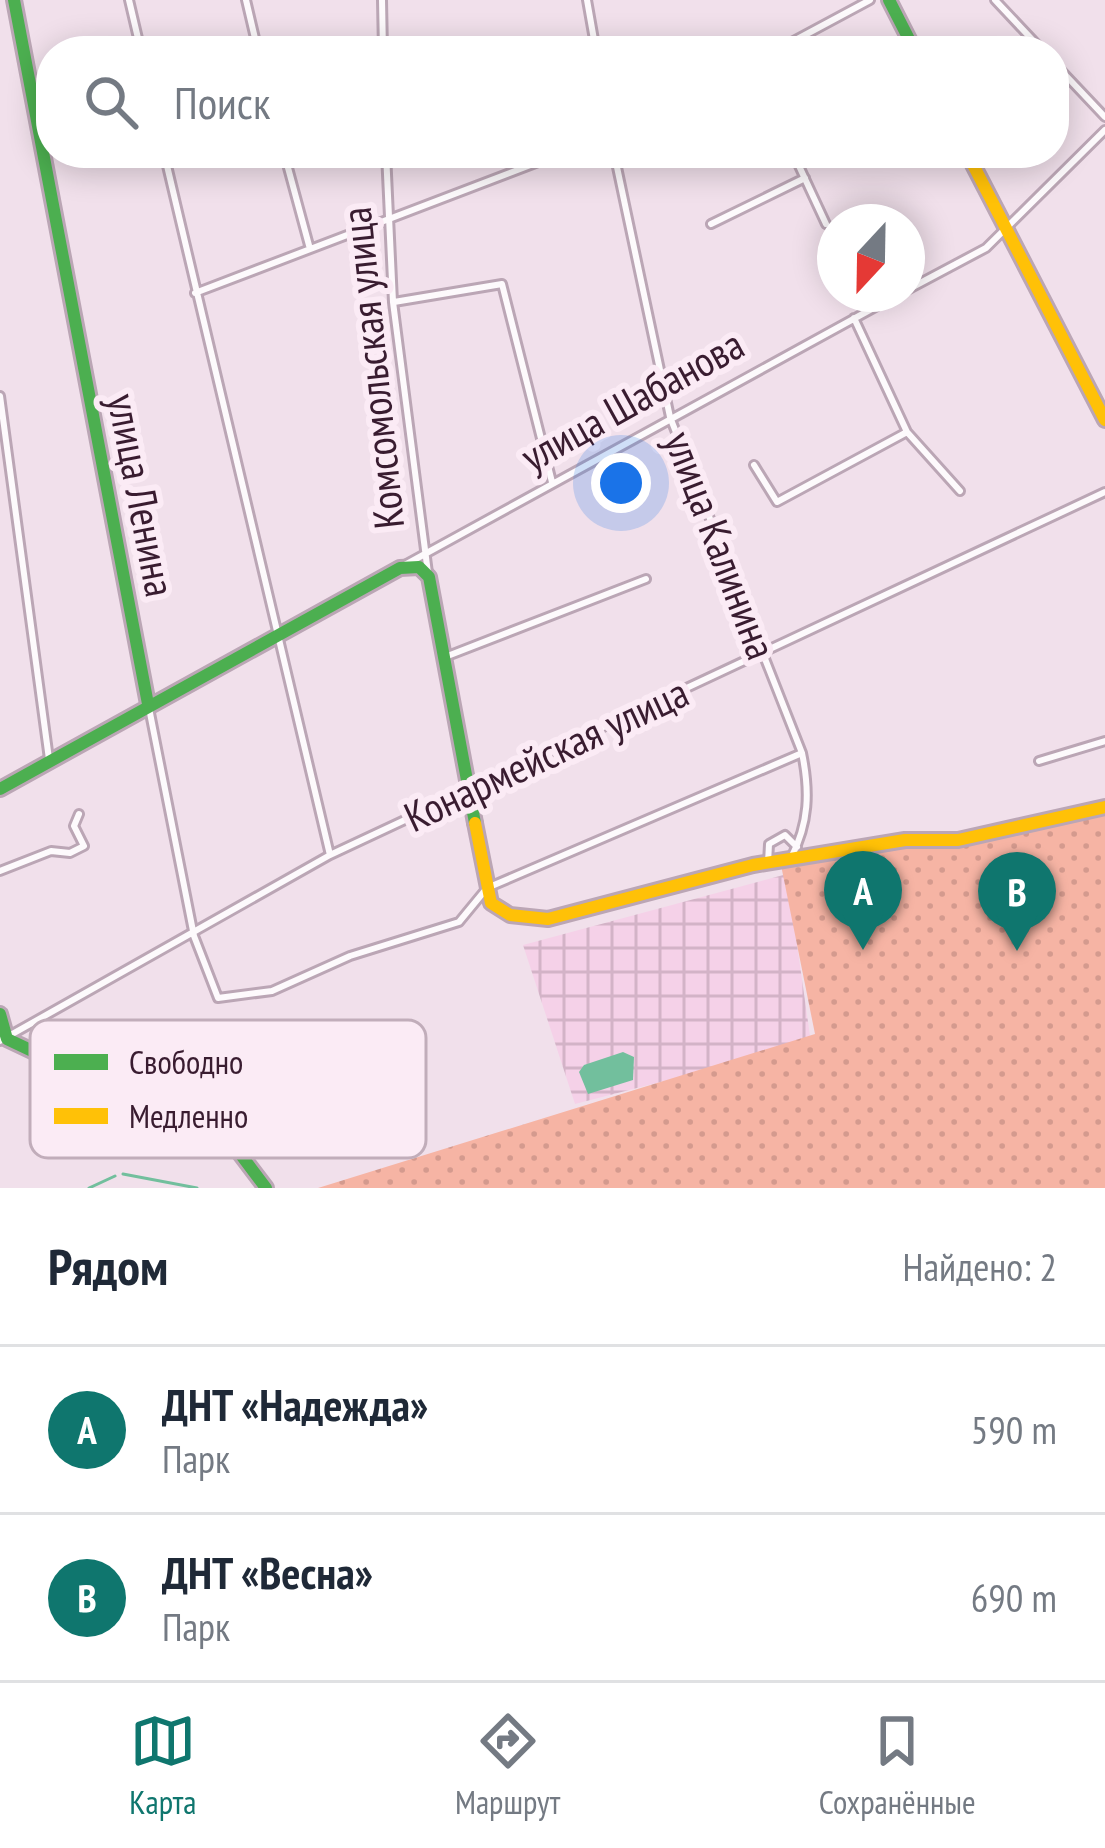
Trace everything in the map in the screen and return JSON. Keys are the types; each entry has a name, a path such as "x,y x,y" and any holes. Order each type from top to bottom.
{"street":[{"name":"улица Ленина","path":"14,0 36,116"},
{"path":"129,0 137,36"},
{"path":"247,0 255,36"},
{"path":"382,0 383,36"},
{"path":"587,0 593,36"},
{"path":"803,36 870,0"},
{"path":"889,0 907,36"},
{"path":"995,0 1029,36"},
{"path":"1069,79 1105,117"},
{"name":"улица Шабанова","path":"1069,167 1105,130"},
{"name":"улица Ленина","path":"46,168 194,936 218,998 272,991 350,956 459,922 487,888"},
{"path":"167,168 274,638 330,855"},
{"path":"288,168 310,250"},
{"name":"Комсомольская улица","path":"386,168 393,302 424,572 445,657 487,888"},
{"path":"195,293 524,168"},
{"name":"улица Калинина","path":"617,168 670,417 802,752 808,794 804,837 793,854"},
{"path":"801,168 817,204"},
{"path":"974,168 1105,420"},
{"name":"улица Шабанова","path":"925,280 986,248 1068,168"},
{"path":"711,224 805,178"},
{"path":"393,302 502,284 552,482"},
{"name":"улица Шабанова","path":"0,789 865,312"},
{"path":"854,318 907,432 960,491"},
{"path":"0,396 49,758"},
{"path":"754,465 777,502 907,432"},
{"name":"Конармейская улица","path":"41,1020 330,855 1105,492"},
{"name":"улица Шабанова","path":"400,568 424,572"},
{"path":"445,657 646,579"},
{"path":"1039,761 1105,741"},
{"path":"802,752 487,888 491,902 510,916 548,919 793,854 905,840 958,840 1105,807"},
{"path":"0,871 51,851 70,854 84,846 74,826 79,814"},
{"path":"769,863 769,844 785,836 793,854"},
{"path":"0,1014 4,1040"},
{"path":"243,1158 266,1188"}],"shaded area":[{"path":"1105,806 1105,1188 318,1188 815,1034 781,865 906,842 908,848"},
{"path":"787,874 811,1043 575,1104 523,945"},
{"path":"623,1052 634,1057 633,1080 588,1094 579,1072 584,1065"}],"waterway":[{"path":"123,1174 197,1188"},
{"path":"89,1188 115,1176"}],"traffic: fast":[{"path":"14,0 36,116"},
{"path":"889,0 907,36"},
{"path":"46,168 148,704"},
{"path":"0,789 400,568 419,567 429,577 475,823"},
{"path":"0,1014 7,1039 30,1050"},
{"path":"243,1158 266,1188"}],"traffic: slow":[{"path":"975,168 1105,420"},
{"path":"475,823 491,903 510,915 548,919 753,865 905,840 958,840 1105,807"}],"place":[{"name":"ДНТ «Надежда»","path":"863,950"},
{"name":"ДНТ «Весна»","path":"1017,951"}]}
